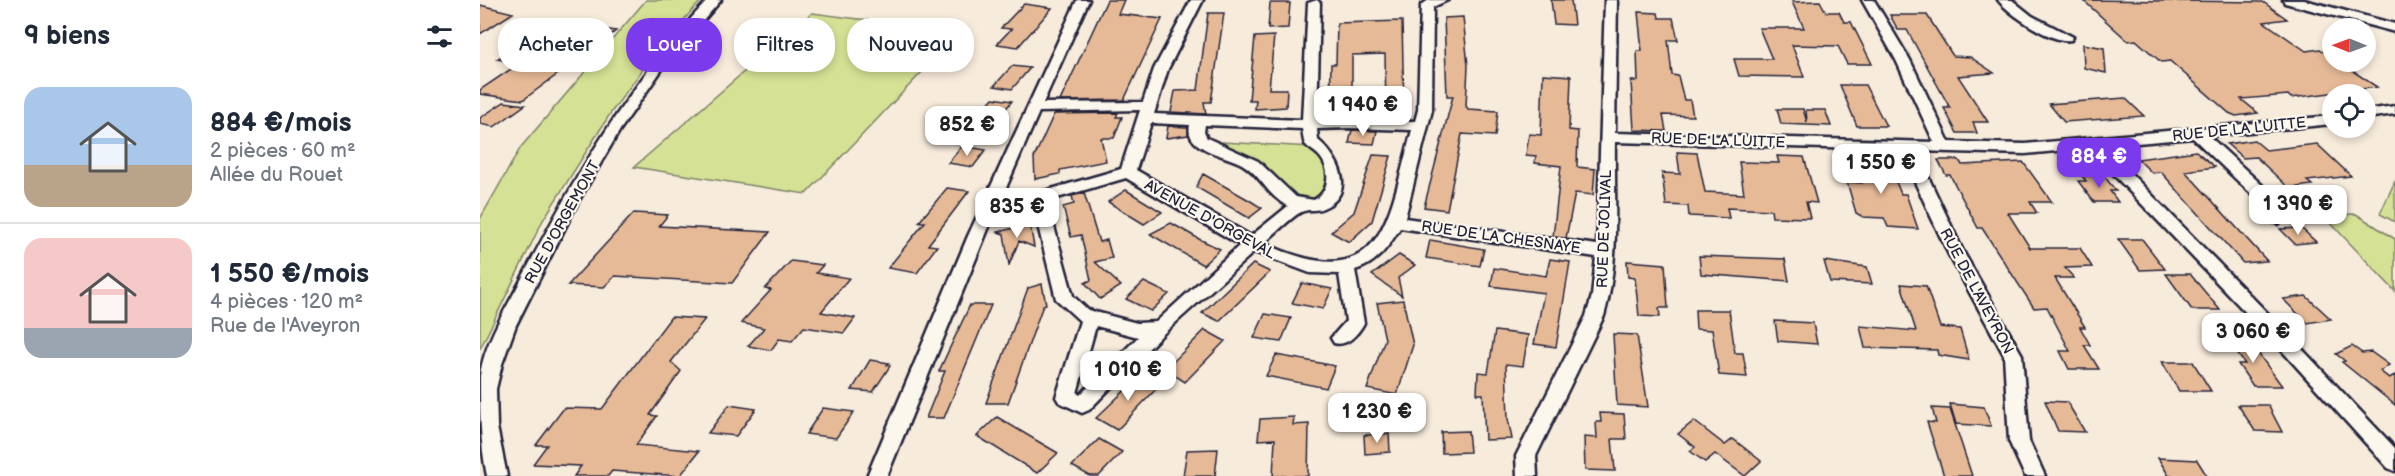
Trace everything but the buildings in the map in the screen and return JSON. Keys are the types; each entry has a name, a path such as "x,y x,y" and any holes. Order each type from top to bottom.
{"street":[{"name":"RUE D'ORGEMONT","path":"497,476 488,425 488,387 493,366 515,309 553,234 606,141 646,81 715,0"},
{"path":"877,476 935,331 1083,0"},
{"name":"AVENUE D'ORGEVAL","path":"1128,172 1146,112 1182,26 1197,0"},
{"name":"AVENUE D'ORGEVAL","path":"987,213 1128,172 1251,245 1294,265 1316,269 1346,267 1368,259 1380,249 1396,222 1421,126 1426,86 1424,20 1427,5 1442,0"},
{"name":"RUE DE JOLIVAL","path":"1527,476 1526,456 1595,316 1601,296 1605,252 1611,0"},
{"path":"1868,0 1902,60 1944,147"},
{"path":"2004,0 2027,19 2066,37"},
{"path":"2289,0 2395,28"},
{"path":"1198,120 1195,129 1197,136 1255,165 1286,200 1300,205 1326,202 1335,186 1332,165 1327,156 1311,141 1309,125 1314,3"},
{"path":"1033,108 1146,112 1198,120 1309,125 1350,123 1421,126"},
{"path":"2376,113 2395,110"},
{"name":"RUE DE LA LUITTE","path":"1606,137 2025,149 2322,121"},
{"path":"2197,133 2270,202 2278,218"},
{"path":"2092,143 2281,338 2395,462"},
{"name":"RUE DE L'AVEYRON","path":"1906,146 1956,253 2013,355 2019,441 2035,476"},
{"path":"1039,199 1065,299 1078,312 1137,330 1161,328 1251,245 1300,205"},
{"name":"RUE DE LA CHESNAYE","path":"1396,222 1605,252"},
{"path":"1340,338 1355,323 1346,267"},
{"path":"1090,317 1066,397 1082,405 1156,328"}],"green space":[{"path":"646,0 702,0 685,18 631,18"},
{"path":"812,13 851,18 847,18 847,72 922,72 806,194 634,167 744,72 835,72 835,18 806,18"},
{"path":"626,24 626,72 641,72 610,114 543,220 480,349 480,219 521,147 585,72 614,72 614,38"},
{"path":"1222,142 1312,147 1323,157 1332,179 1317,200 1293,198 1220,145"},
{"path":"2395,181 2395,222 2380,214"},
{"path":"2356,214 2395,239 2395,291 2323,215"}]}
